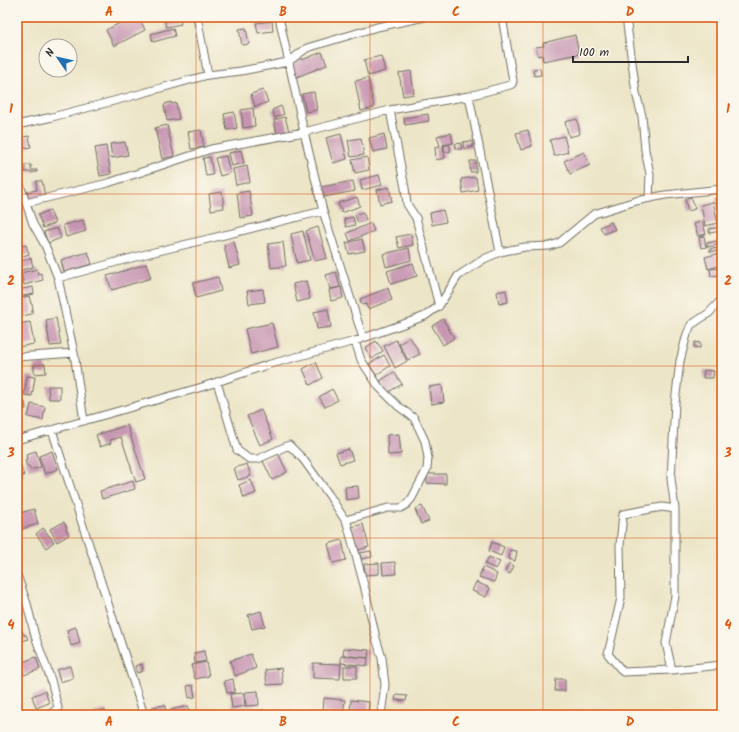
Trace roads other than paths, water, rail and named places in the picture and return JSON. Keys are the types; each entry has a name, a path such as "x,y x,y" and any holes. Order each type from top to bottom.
{"street":[{"path":"198,17 208,75"},
{"path":"278,17 323,211 363,338"},
{"path":"17,125 118,100 208,75 241,71 288,62 307,48 377,28 425,17"},
{"path":"26,203 108,183 211,149 304,132 390,110 469,96 512,84 513,81 502,17"},
{"path":"626,17 636,93 642,116 645,150 650,174 649,198"},
{"path":"469,96 500,252"},
{"path":"390,110 407,204 416,218 439,306"},
{"path":"17,176 33,224 45,245 58,278 74,353 84,421"},
{"path":"17,440 195,389 274,363 355,341 425,316 439,306 458,276 478,262 500,252 524,247 550,246 559,243 594,214 636,201 665,195 722,189"},
{"path":"58,278 146,254 323,211"},
{"path":"672,670 666,643 675,596 675,509 671,479 675,403 680,361 691,325 709,313 722,299"},
{"path":"347,523 349,519 388,508 400,508 406,505 412,498 427,468 428,458 425,440 414,418 398,406 379,387 361,360 355,341"},
{"path":"17,357 74,353"},
{"path":"217,382 237,450 249,460 258,459 289,445 303,459 347,523 382,658 385,685 381,715"},
{"path":"52,430 144,715"},
{"path":"675,509 662,506 623,514 620,545 621,598 608,654 624,672 672,670 722,665"},
{"path":"17,575 27,604 35,636 51,680 59,712 49,715"}]}
